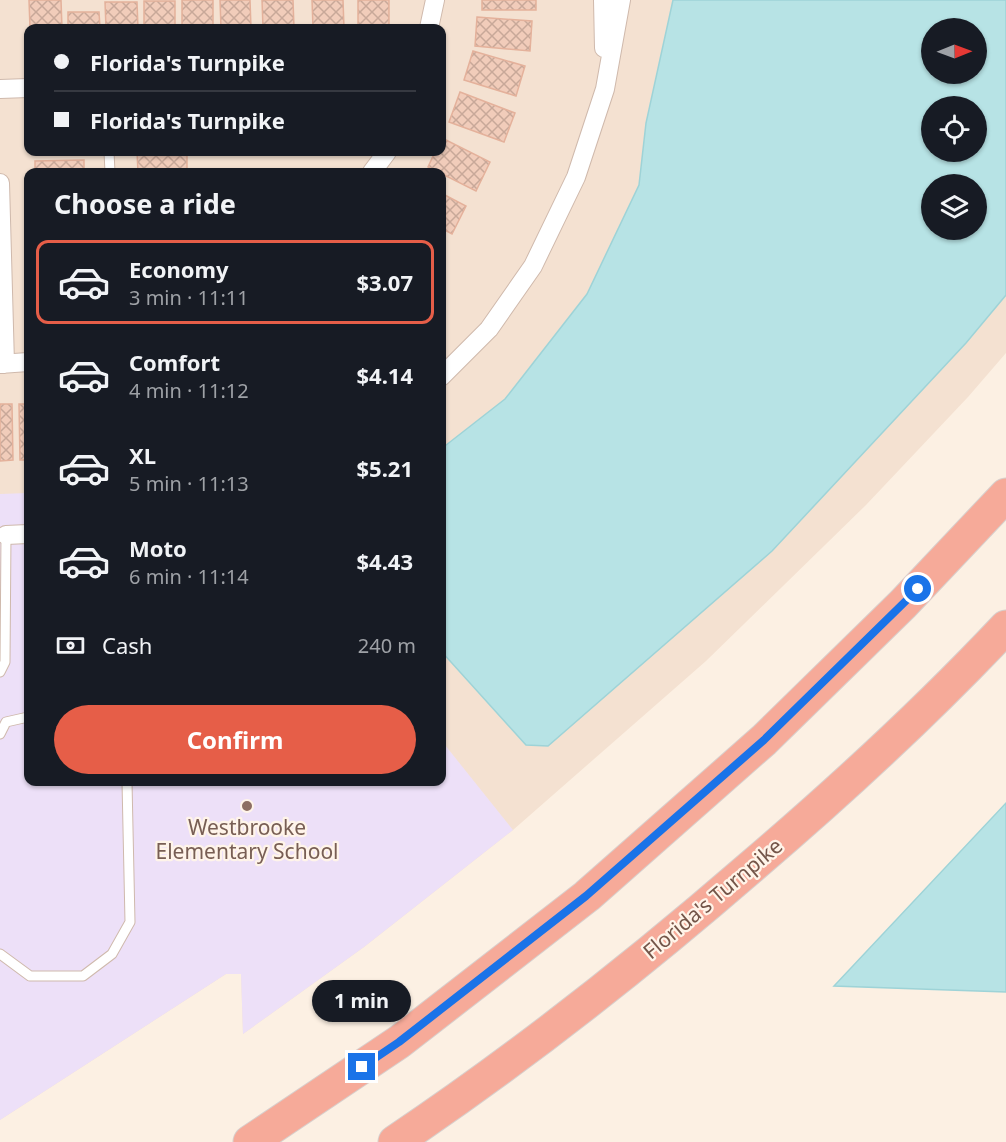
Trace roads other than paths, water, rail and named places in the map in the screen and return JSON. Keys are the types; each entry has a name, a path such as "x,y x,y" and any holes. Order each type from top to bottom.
{"highway":[{"path":"250,1142 399,1042 586,896 764,740 903,604 1006,495"},
{"name":"Florida's Turnpike","path":"395,1142 539,1039 688,922 824,805 959,677 1006,627"}],"street":[{"path":"430,24 435,0"},
{"path":"603,0 605,89"},
{"path":"446,371 489,329 532,266 576,177 605,89 621,0"},
{"path":"0,89 24,88"},
{"path":"0,183 3,364 24,362"},
{"path":"3,535 24,534"}],"lane":[{"path":"0,672 5,662 3,535"},
{"path":"0,734 3,719 24,717"},
{"path":"3,960 30,976 82,976 112,954 130,922 127,786"}],"water":[{"path":"673,0 1006,0 1006,295 966,343 772,551 548,746 526,745 446,657 446,445 505,399 587,294 639,185 646,123"},
{"path":"1006,803 1006,992 834,986"}],"place":[{"name":"Westbrooke Elementary School","path":"247,806"}]}
